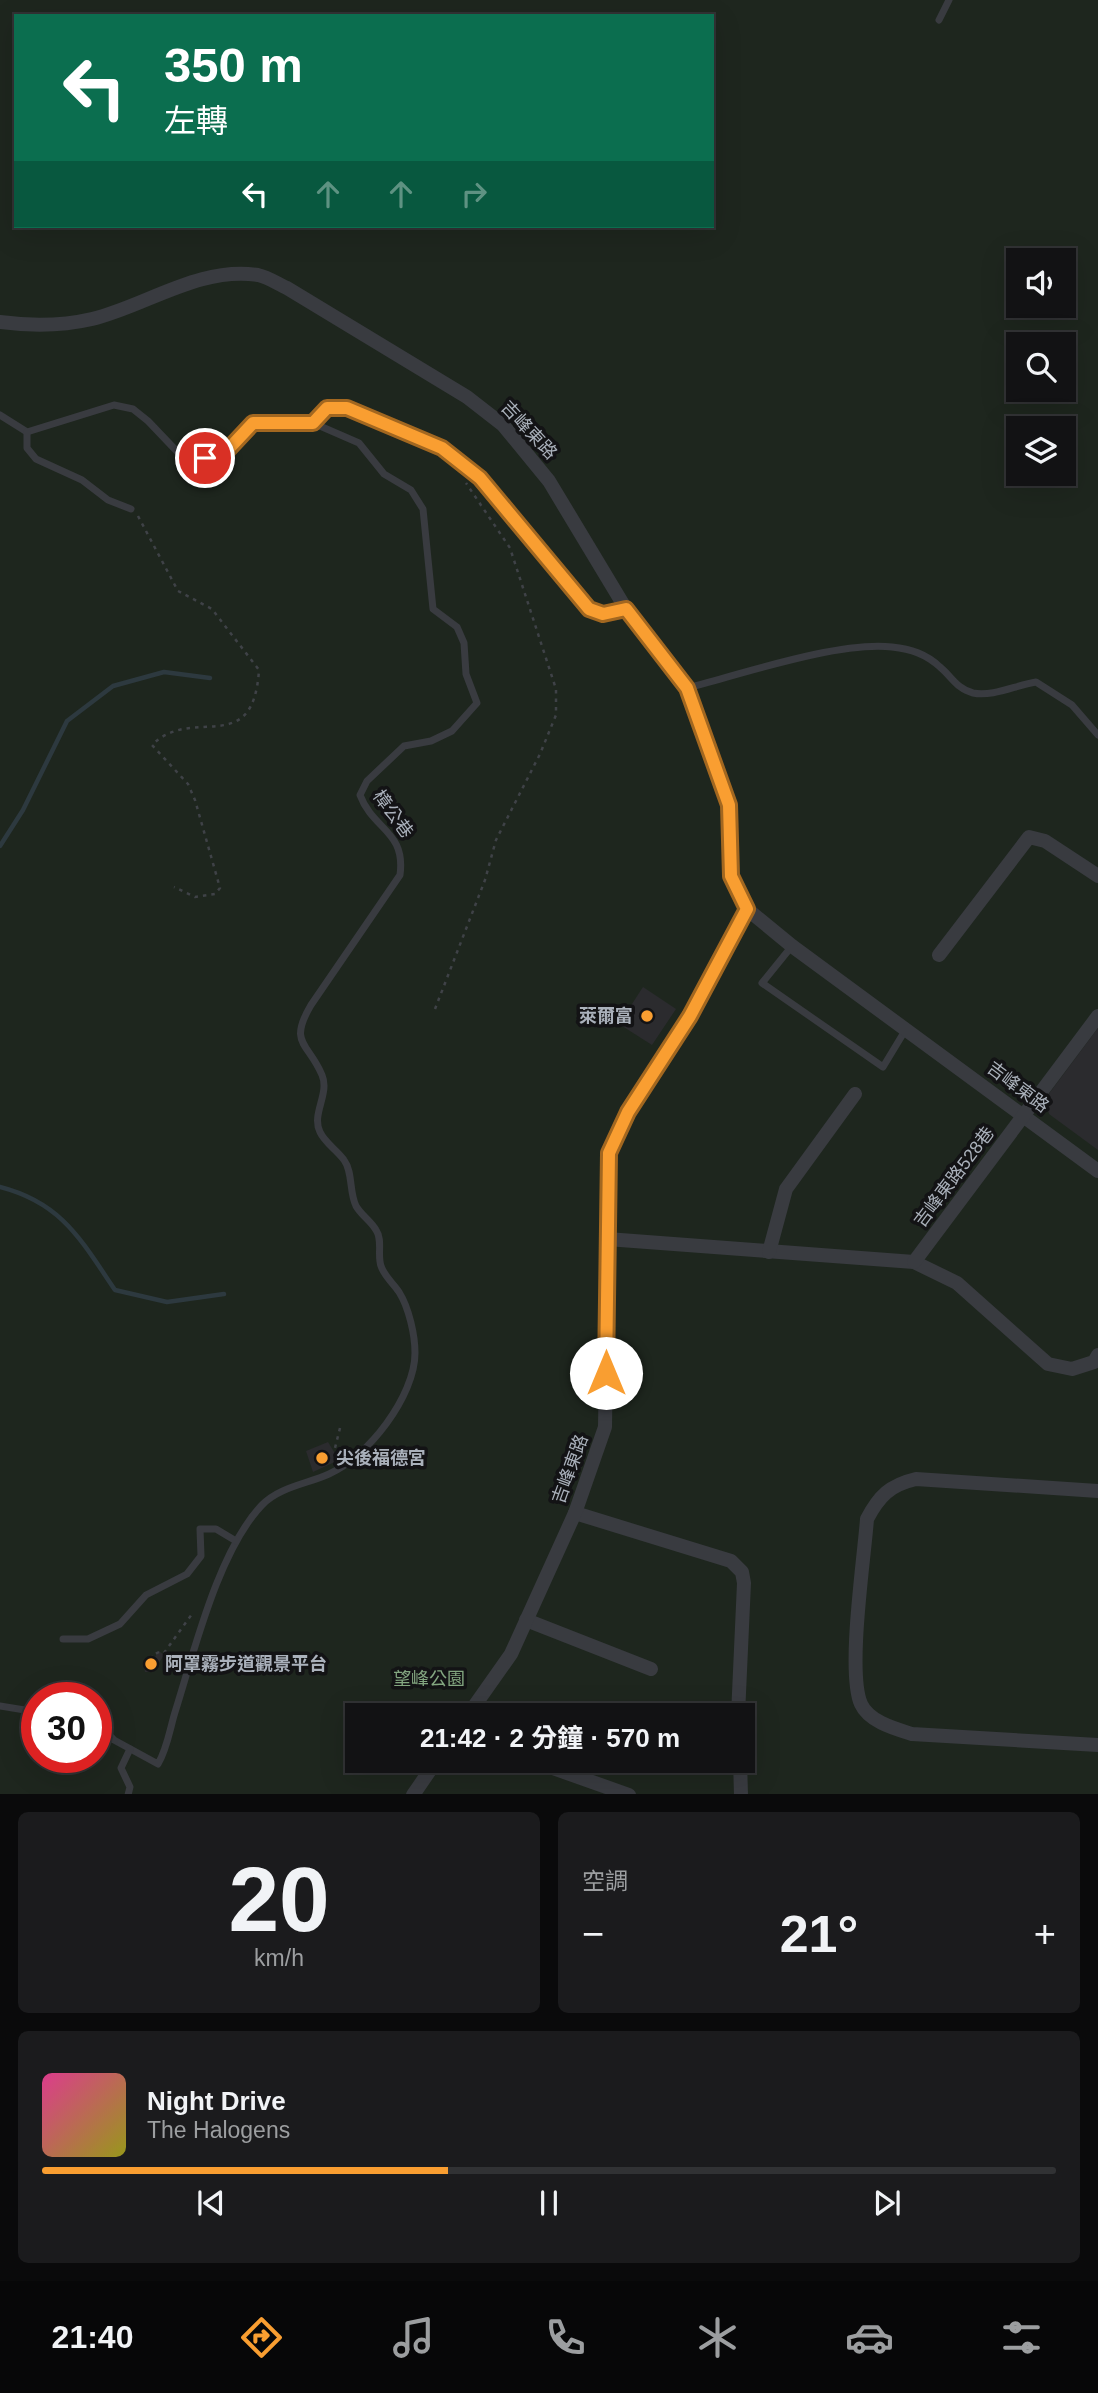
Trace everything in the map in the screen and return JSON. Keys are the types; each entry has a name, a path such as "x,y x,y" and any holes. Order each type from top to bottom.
{"street":[{"name":"吉峰東路","path":"0,322 57,325 93,319 202,279 228,275 259,275 432,374 503,425 549,481 626,609 687,688 729,805 731,876 747,909 792,946 1098,1171"},
{"path":"939,955 1029,837 1045,841 1098,876"},
{"name":"吉峰東路","path":"476,1703 511,1654 575,1513 605,1427 609,1153 628,1112 690,1016 747,909"},
{"name":"吉峰東路528巷","path":"914,1262 1098,1016"},
{"path":"769,1252 786,1189 855,1094"},
{"path":"607,1239 914,1262 957,1283 1048,1364 1072,1369 1094,1362 1098,1355"},
{"path":"1098,1491 916,1479 894,1484 877,1500 867,1519 856,1679 862,1707 885,1725 912,1734 1098,1745"},
{"path":"575,1513 731,1561 742,1573 744,1583 739,1703"},
{"path":"526,1620 651,1669"},
{"path":"413,1794 428,1773"},
{"path":"568,1773 629,1794"},
{"path":"740,1773 741,1794"}],"lane":[{"path":"939,20 949,0"},
{"name":"樟公巷","path":"27,432 114,405 133,409 188,463 223,455 253,423 313,423 359,443 384,474 411,490 423,509 433,609 457,627 464,643 466,674 477,703 452,731 431,741 404,746 367,781 360,795 365,808 399,844 402,859 400,875 300,1023 299,1035 323,1076 324,1091 317,1125 321,1134 346,1161 355,1205 378,1232 381,1267 401,1294 411,1324 415,1354 409,1385 395,1413 365,1447 333,1473 288,1488 263,1504 236,1541"},
{"path":"313,423 327,408 347,408 442,448 480,478 589,609 603,614 626,609"},
{"path":"0,415 27,432 27,447 36,459 82,480 108,500 131,509"},
{"path":"687,688 841,650 890,647 921,652 941,667 956,686 974,693 1000,691 1036,682 1072,705 1098,735"},
{"path":"792,946 762,984 883,1067 906,1029"},
{"path":"63,1639 88,1639 120,1624 146,1595 187,1574 201,1556 200,1529 216,1529 236,1541 216,1589 174,1713 164,1753 158,1764 112,1738"},
{"path":"0,1706 21,1709"},
{"path":"128,1794 130,1787 121,1768 130,1749"}],"path":[{"path":"435,1009 485,880 496,840 540,754 556,715 556,690 510,548 465,481"},
{"path":"131,509 144,523 178,591 212,609 259,670 254,705 240,719 215,728 179,728 164,733 152,745 188,784 220,888 215,894 195,897 174,887"},
{"path":"340,1429 335,1448 341,1456 349,1451"},
{"path":"161,1653 199,1608"}],"green space":[{"name":"望峰公園","path":"0,0 1098,0 1098,1794 0,1794"}],"building":[{"name":"萊爾富","path":"643,987 676,1009 652,1045 619,1024"},
{"path":"1098,1028 1098,1150 1049,1114 1046,1102 1048,1095"},
{"path":"328,1442 339,1460 313,1472 306,1451"},
{"path":"159,1651 164,1655 153,1672 145,1672 144,1667 152,1655 155,1657"}],"waterway":[{"path":"0,846 23,810 67,721 113,686 164,672 210,678"},
{"path":"0,1187 21,1194 55,1213 80,1240 115,1290 167,1302 224,1294"}],"place":[{"name":"萊爾富","path":"647,1016"},
{"name":"尖後福德宮","path":"322,1458"},
{"name":"阿罩霧步道觀景平台","path":"151,1664"}],"route":[{"path":"205,458 223,455 253,423 313,423 327,408 347,408 442,448 480,478 572,592 589,609 603,614 626,609 687,688 729,805 731,876 747,909 690,1016 628,1112 609,1153 606,1373"}]}
